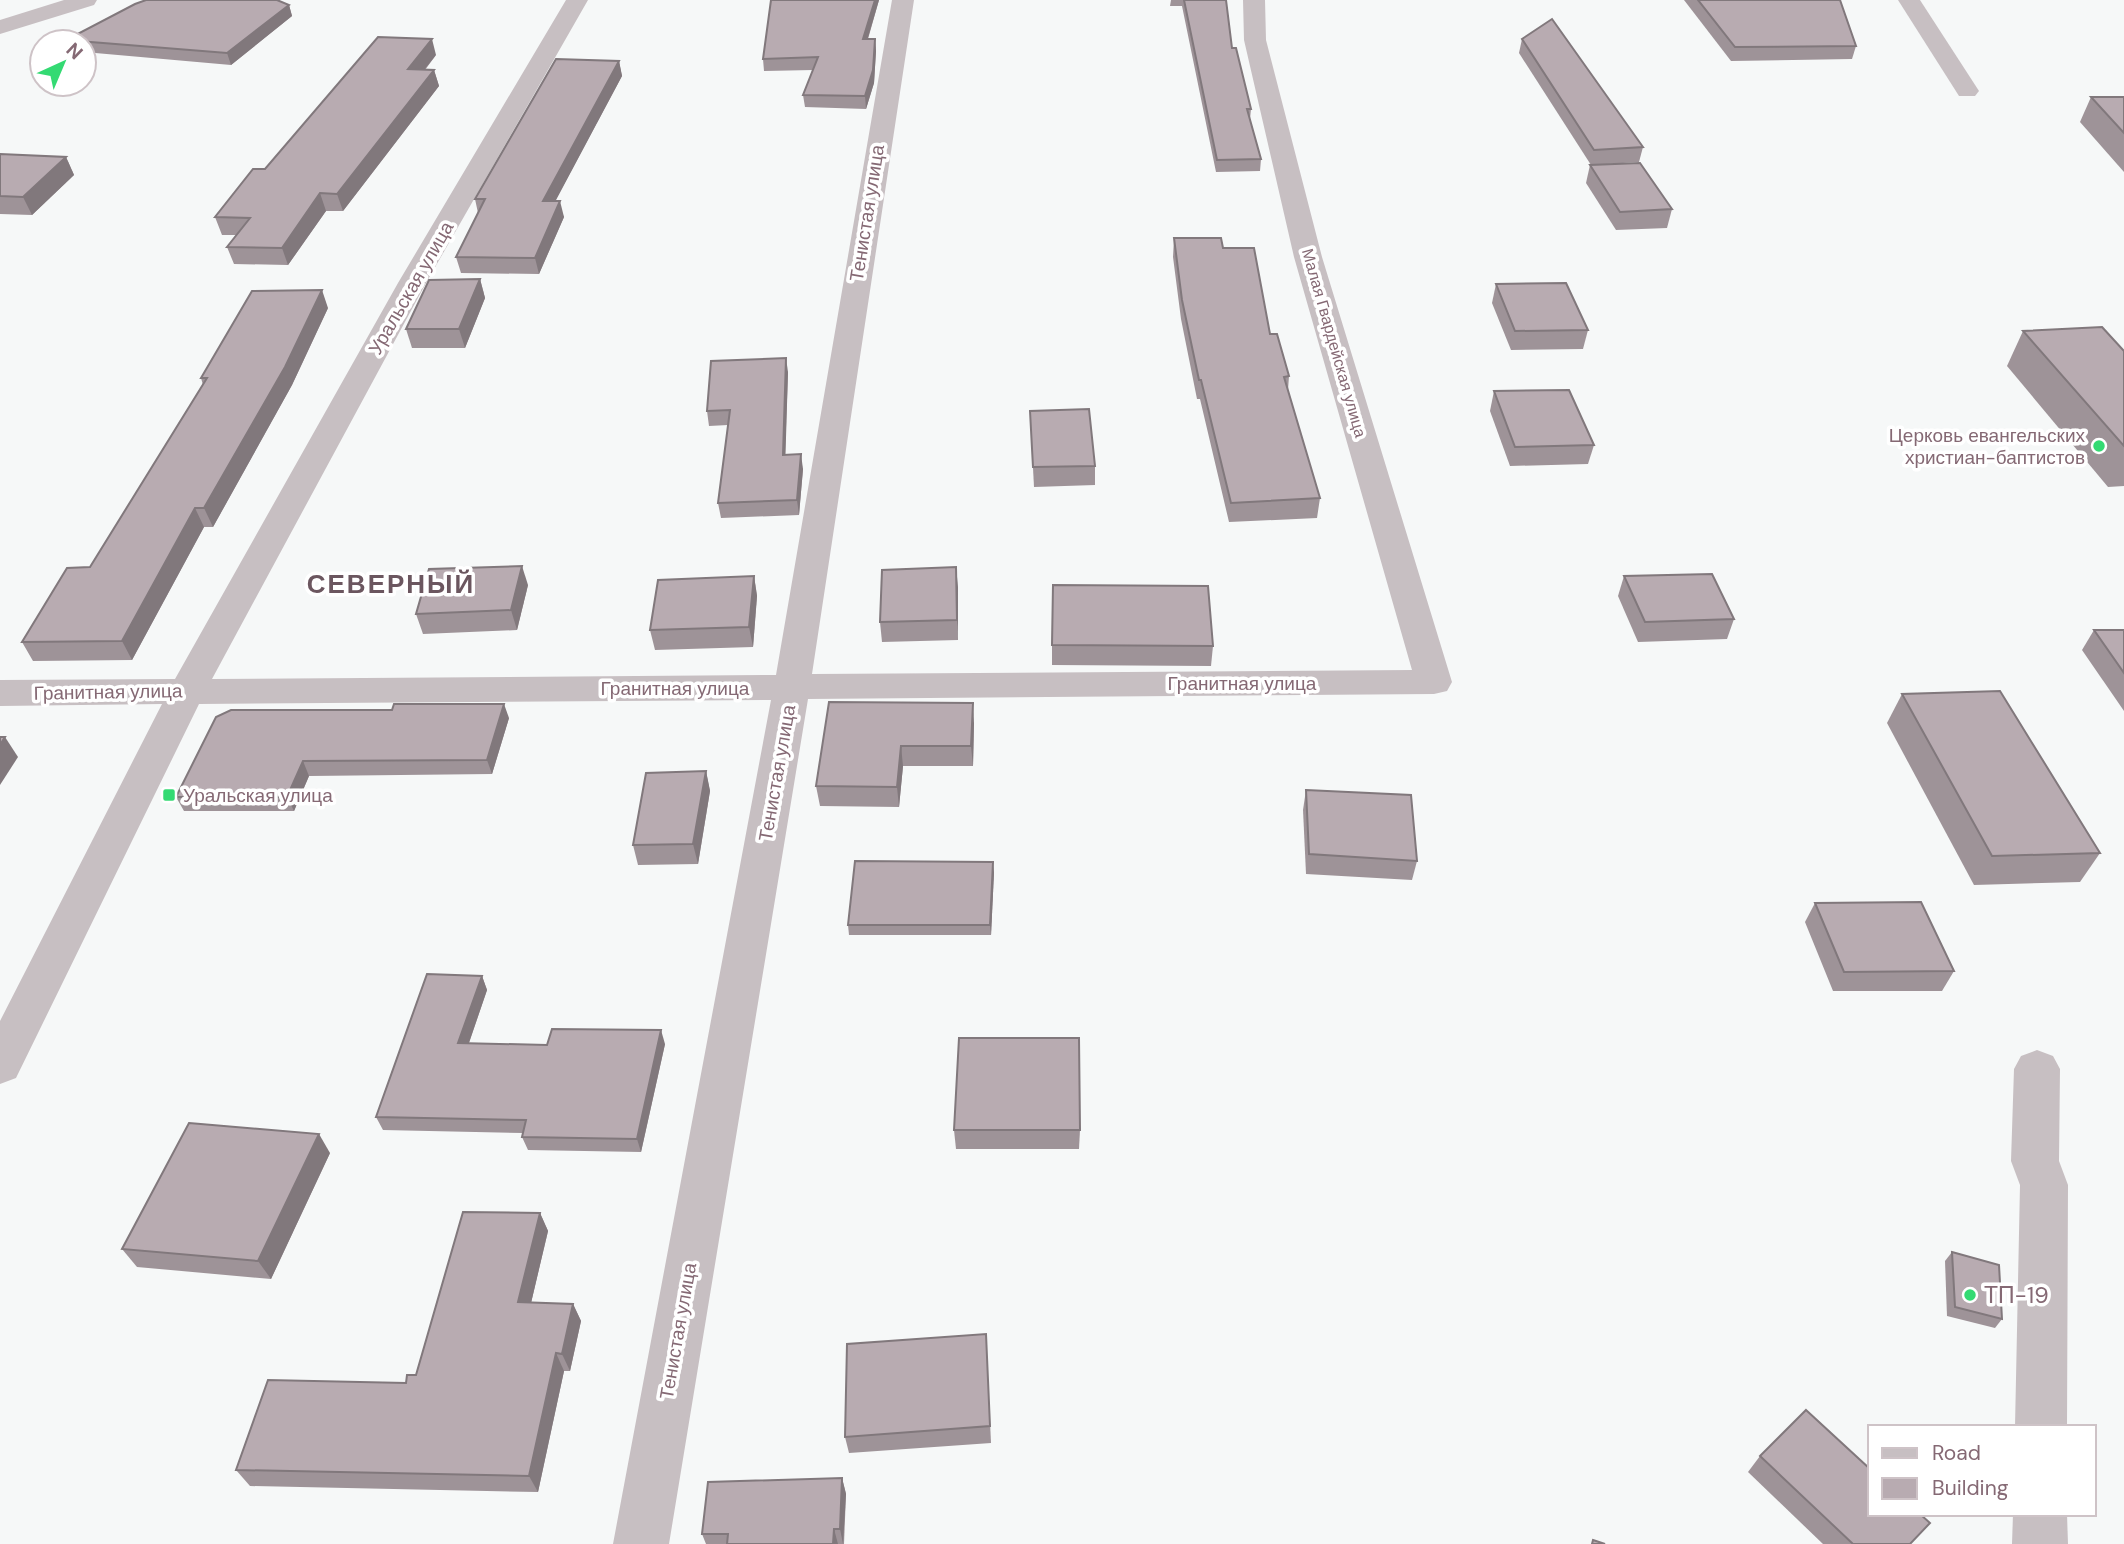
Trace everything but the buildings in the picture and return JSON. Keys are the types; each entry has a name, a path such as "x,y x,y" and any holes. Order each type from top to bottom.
{"street":[{"path":"0,27 86,0"},
{"name":"Уральская улица","path":"0,1065 187,691 412,283 578,0"},
{"name":"Тенистая улица","path":"641,1544 792,687 903,0"},
{"name":"Малая Гвардейская улица","path":"1254,0 1255,40 1308,257 1434,682"},
{"path":"1909,0 1967,91"},
{"name":"Гранитная улица","path":"0,693 1434,682"},
{"path":"2037,1069 2035,1161 2044,1185 2041,1425"},
{"path":"2040,1516 2040,1544"}],"place":[{"name":"Церковь евангельских христиан-баптистов","path":"2099,446"},
{"name":"Уральская улица","path":"169,795"},
{"name":"ТП-19","path":"1970,1295"}],"district":[{"name":"СЕВЕРНЫЙ","path":"391,584"}]}
